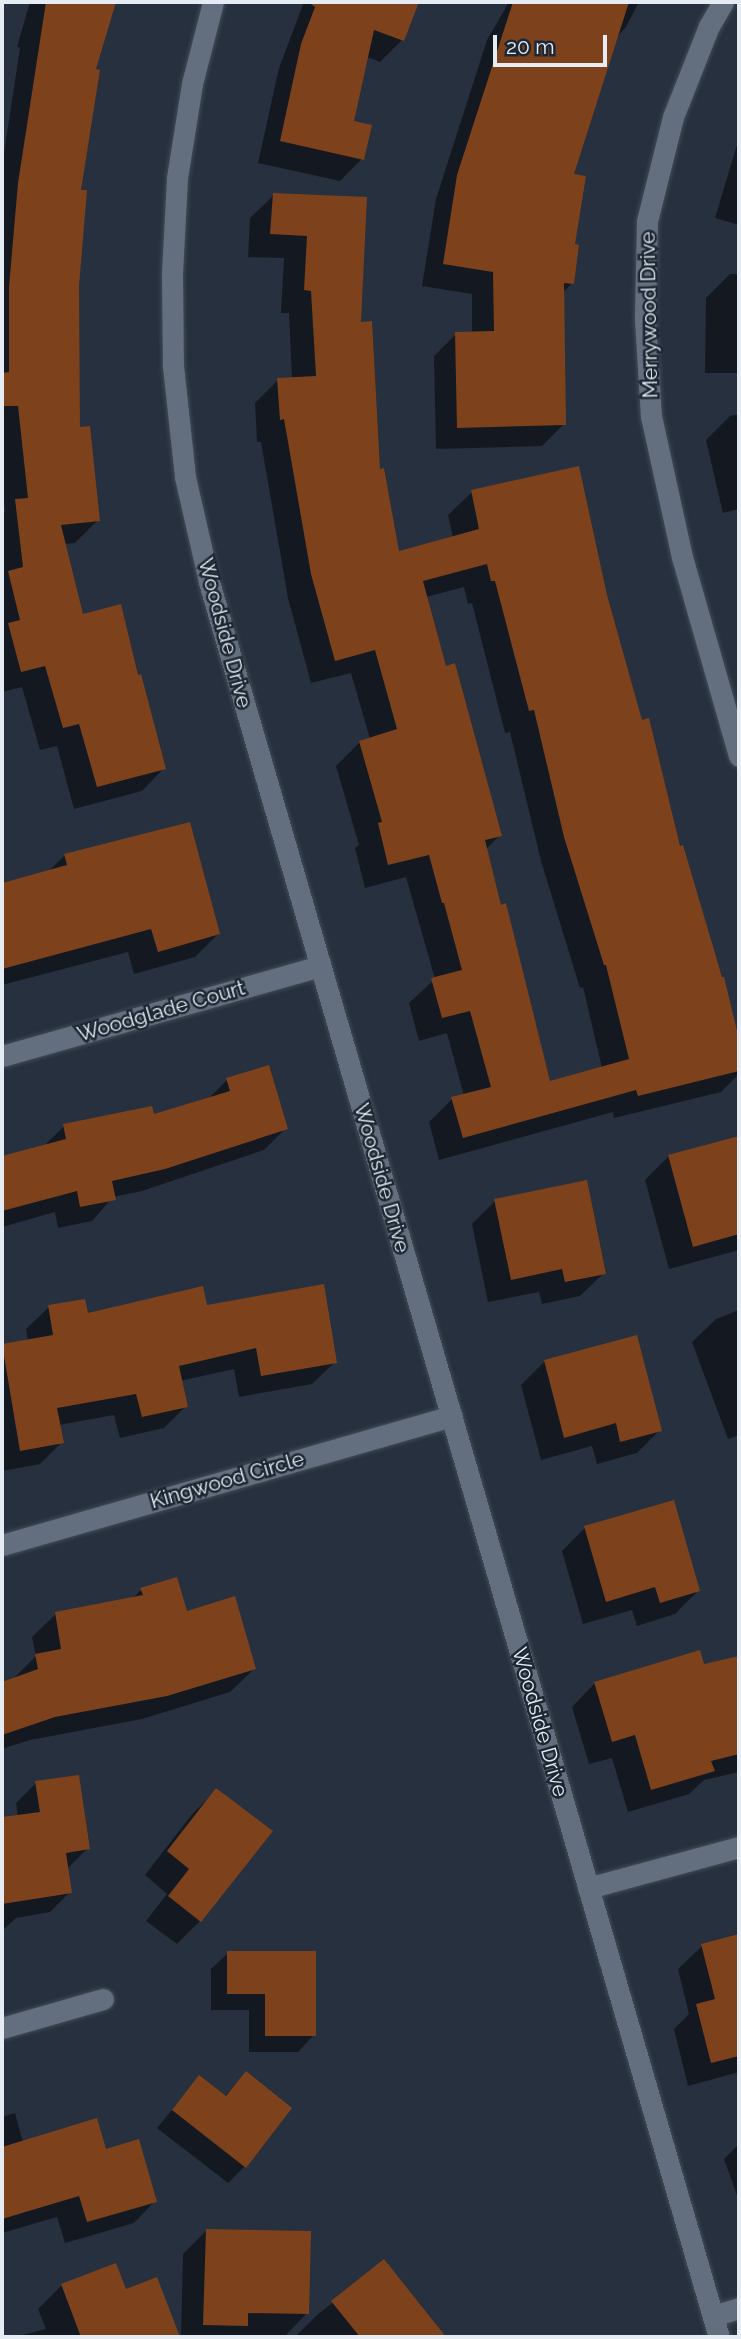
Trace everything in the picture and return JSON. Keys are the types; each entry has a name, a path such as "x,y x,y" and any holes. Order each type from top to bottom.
{"street":[{"name":"Woodside Drive","path":"213,2 192,84 177,178 172,273 173,366 184,463 209,582 719,2337"},
{"name":"Merrywood Drive","path":"723,2 709,26 673,117 648,221 645,319 650,416 682,557 739,756"},
{"name":"Woodglade Court","path":"2,1056 320,965"},
{"name":"Kingwood Circle","path":"2,1545 452,1416"},
{"path":"588,1888 739,1847"},
{"path":"2,2028 103,1999"},
{"path":"713,2316 739,2308"}],"building":[{"path":"46,2 116,2 96,69 100,70 81,190 87,190 79,286 80,427 90,426 100,521 61,525 83,614 121,604 138,675 141,674 166,769 97,787 79,724 63,728 45,666 21,672 8,623 20,620 8,571 23,567 15,499 28,498 18,406 2,406 2,373 9,372 9,287 18,183"},
{"path":"308,2 419,2 404,41 374,30 354,121 372,125 364,160 280,141 301,44 315,7"},
{"path":"513,2 629,2 574,174 586,176 575,244 579,245 574,284 564,283 566,425 457,428 455,332 494,331 493,272 443,264 457,175"},
{"path":"273,193 367,197 361,322 372,321 380,469 384,468 399,551 479,529 471,490 579,466 607,595 642,720 649,718 680,846 683,845 724,977 739,1039 739,1071 638,1096 636,1090 463,1138 451,1097 491,1087 470,1011 442,1018 431,978 462,970 429,855 388,865 378,823 382,822 359,741 397,729 375,650 335,661 311,574 284,419 280,420 277,378 316,376 311,291 304,290 307,236 270,234","holes":["487,564 491,581 495,581 529,711 534,710 564,837 606,965 629,1059 550,1081 506,903 501,905 485,840 502,836 455,663 446,666 423,581"]},
{"path":"190,822 220,934 158,952 151,929 2,969 2,883 67,865 64,854"},
{"path":"269,1065 288,1129 165,1169 112,1181 116,1200 80,1207 77,1191 2,1211 2,1156 66,1139 63,1124 152,1106 154,1114 230,1091 226,1078"},
{"path":"739,1136 739,1234 693,1247 668,1155"},
{"path":"587,1180 606,1274 565,1282 562,1269 511,1280 494,1199"},
{"path":"324,1284 337,1363 261,1376 256,1348 179,1366 188,1407 142,1417 136,1394 57,1408 64,1443 20,1451 2,1344 53,1335 48,1305 85,1299 88,1313 203,1286 207,1305"},
{"path":"637,1335 662,1431 620,1442 616,1423 564,1438 544,1360"},
{"path":"674,1500 700,1591 660,1603 655,1587 606,1602 584,1526"},
{"path":"177,1577 187,1611 235,1596 256,1669 167,1696 55,1717 2,1735 2,1682 38,1669 35,1654 61,1649 55,1612 143,1595 140,1588"},
{"path":"700,1650 704,1664 739,1656 739,1754 711,1761 715,1771 651,1790 635,1735 612,1742 594,1682"},
{"path":"79,1775 90,1849 66,1853 72,1893 2,1904 2,1817 40,1812 35,1781"},
{"path":"216,1788 273,1831 201,1922 168,1896 189,1869 167,1851"},
{"path":"739,1934 739,2056 711,2063 696,2004 715,1999 701,1944"},
{"path":"227,1951 316,1951 316,2036 265,2036 265,1994 227,1994"},
{"path":"246,2071 292,2108 246,2168 172,2110 199,2075 226,2096"},
{"path":"97,2118 106,2149 139,2139 157,2202 87,2222 79,2196 2,2219 2,2147"},
{"path":"206,2229 311,2231 309,2314 248,2313 248,2326 203,2325"},
{"path":"384,2259 446,2337 360,2337 331,2301"},
{"path":"116,2263 126,2289 157,2277 180,2337 81,2337 61,2284"}]}
